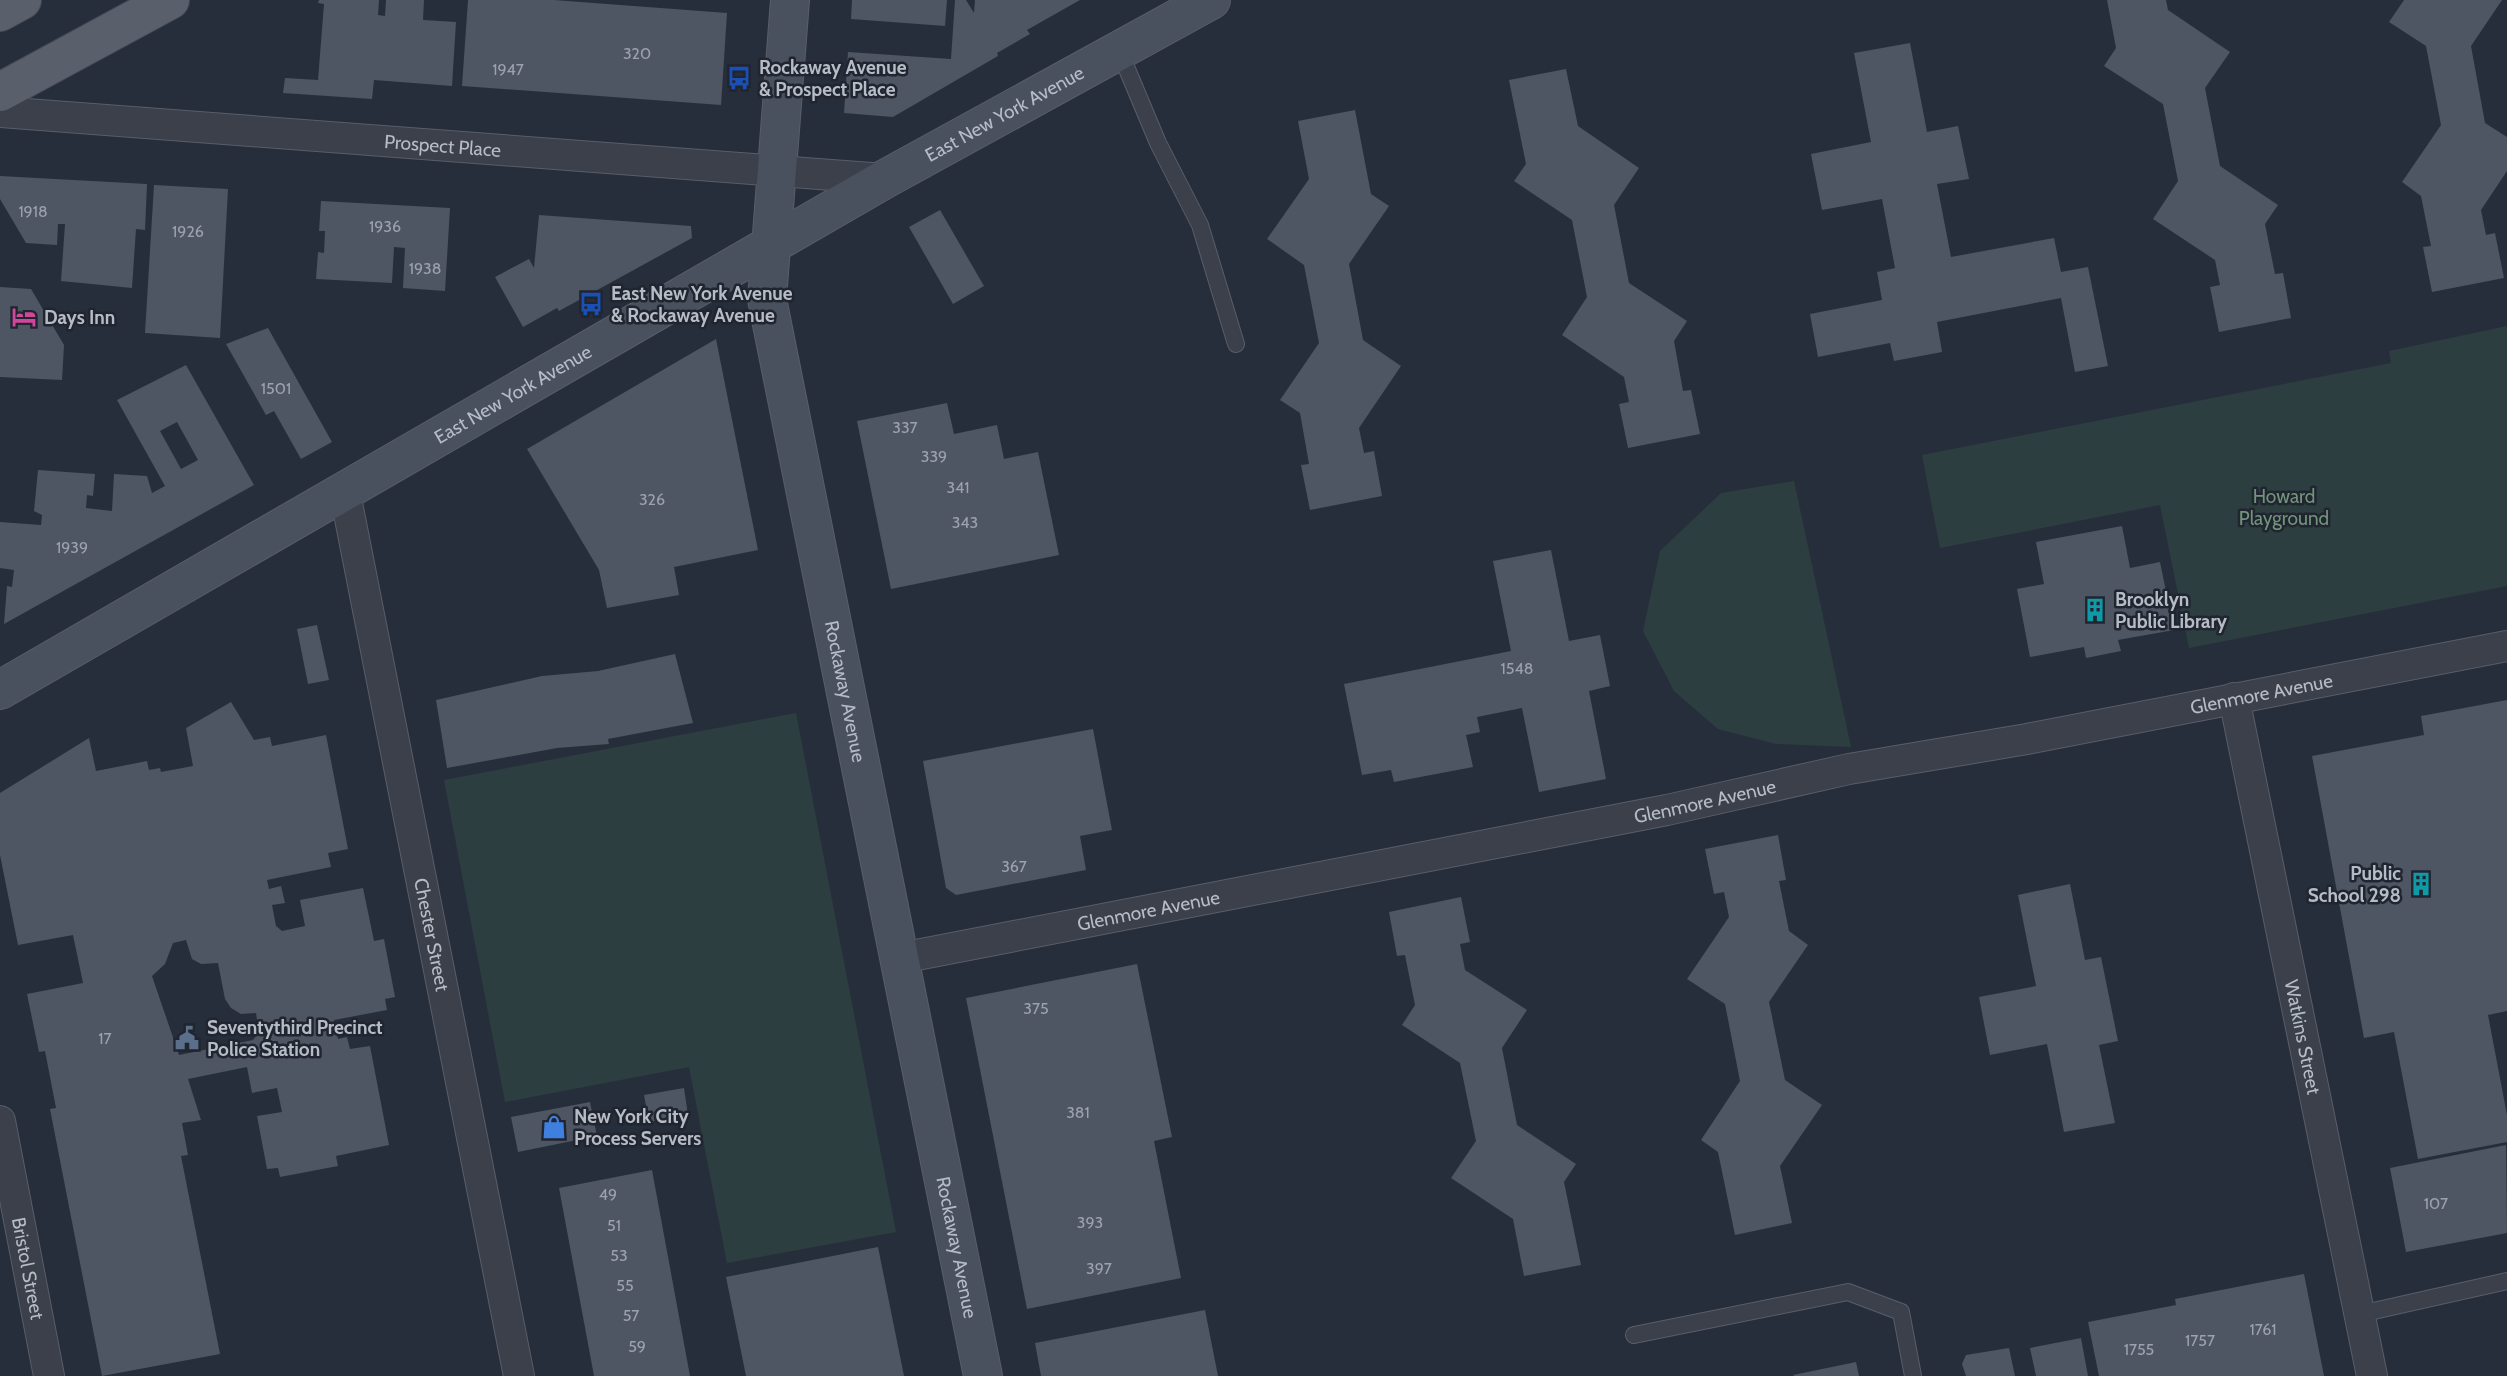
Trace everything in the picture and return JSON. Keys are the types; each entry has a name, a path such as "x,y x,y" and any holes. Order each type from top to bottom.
{"main road":[{"path":"0,12 22,0"},
{"path":"0,92 170,0"},
{"name":"Rockaway Avenue","path":"790,0 767,299 983,1376"},
{"name":"East New York Avenue","path":"0,690 345,493 885,178 1210,0"}],"street":[{"name":"Prospect Place","path":"0,112 885,178"},
{"name":"Chester Street","path":"345,493 519,1376"},
{"name":"Glenmore Avenue","path":"901,958 1667,810 1849,769 2027,739 2507,646"},
{"name":"Watkins Street","path":"2234,698 2372,1376"},
{"name":"Bristol Street","path":"0,1121 49,1376"}],"lane":[{"path":"1119,50 1158,143 1200,225 1236,344"},
{"path":"2360,1314 2507,1281"},
{"path":"1634,1335 1848,1292 1901,1312 1913,1376"}],"green space":[{"name":"Howard Playground","path":"2507,326 2507,586 2189,648 2160,505 1940,548 1922,455 2391,363 2389,351"},
{"path":"1794,481 1851,747 1776,744 1718,729 1674,691 1643,631 1660,551 1721,493"},
{"path":"796,713 896,1232 727,1263 689,1067 505,1102 444,780"}],"building":[{"path":"319,0 379,0 378,15 385,16 386,0 424,0 423,20 456,22 452,86 374,80 372,99 283,93 285,78 318,80 324,4 318,3"},
{"path":"468,0 554,0 727,13 721,105 462,86"},
{"path":"852,0 947,0 945,26 851,19"},
{"path":"955,0 966,0 974,13 975,0 1080,0 1027,30 1030,34 997,53 998,56 893,117 844,113 848,52 951,59"},
{"path":"2107,0 2166,0 2168,10 2230,52 2205,88 2220,166 2278,205 2265,224 2275,274 2283,273 2291,318 2219,332 2210,287 2220,285 2215,260 2153,219 2178,181 2163,104 2104,66 2116,48"},
{"path":"2404,0 2502,0 2471,46 2485,123 2507,137 2507,171 2481,210 2486,235 2495,233 2504,278 2432,292 2423,247 2431,246 2421,196 2402,182 2441,125 2426,46 2389,22"},
{"path":"1910,43 1927,132 1958,126 1969,179 1937,184 1951,257 2054,238 2061,272 2088,267 2108,366 2075,372 2061,298 1937,322 1942,352 1894,361 1890,343 1818,357 1810,314 1882,300 1877,272 1895,268 1882,199 1822,210 1811,154 1871,142 1854,53"},
{"path":"1566,69 1578,126 1639,168 1614,205 1629,283 1687,321 1674,341 1683,391 1691,390 1700,434 1628,448 1619,404 1629,402 1624,377 1562,335 1587,297 1572,220 1514,181 1526,164 1509,80"},
{"path":"1355,110 1371,194 1389,206 1349,264 1363,340 1401,366 1359,428 1364,453 1374,451 1382,496 1310,510 1301,465 1309,464 1300,413 1280,400 1319,343 1304,265 1267,239 1309,179 1298,121"},
{"path":"0,176 147,184 145,230 136,229 132,288 61,281 65,224 58,224 57,245 26,243 0,199"},
{"path":"154,185 228,189 220,338 145,333"},
{"path":"321,201 450,208 445,291 403,288 405,248 394,247 392,283 316,279 318,252 324,253 325,231 319,231"},
{"path":"940,210 984,286 953,304 909,227"},
{"path":"539,215 691,226 692,238 559,311 557,308 523,327 495,277 529,259 534,268"},
{"name":"Days Inn","path":"0,287 31,289 64,345 62,380 0,377"},
{"path":"268,328 332,442 301,459 274,411 266,415 226,344"},
{"path":"716,339 758,550 674,567 679,595 607,608 599,570 527,449"},
{"path":"186,365 254,485 4,624 7,586 12,587 14,570 0,568 0,522 41,525 42,515 34,511 38,470 95,474 93,496 87,495 86,508 112,511 114,474 147,476 152,493 165,486 117,400","holes":["177,422 198,460 181,469 160,431"]},
{"path":"947,403 954,434 997,425 1004,459 1038,452 1059,555 891,589 857,421"},
{"name":"Brooklyn Public Library","path":"2122,526 2130,568 2160,562 2174,630 2118,640 2121,651 2086,658 2084,647 2030,657 2017,589 2044,584 2036,542"},
{"path":"1551,550 1569,641 1600,635 1610,686 1589,691 1606,779 1539,792 1522,708 1477,717 1480,732 1466,735 1473,767 1394,782 1391,770 1362,775 1344,684 1511,651 1493,561"},
{"path":"317,625 329,680 308,684 297,629"},
{"path":"675,654 693,723 608,739 609,744 557,748 447,768 436,700 542,676 598,671"},
{"name":"Public School 298","path":"2507,700 2507,1011 2488,1015 2507,1115 2507,1142 2418,1159 2394,1032 2364,1038 2312,756 2424,735 2421,716"},
{"path":"231,702 254,740 270,737 272,746 326,735 348,849 328,853 331,867 267,880 269,889 281,886 285,903 272,905 276,926 282,931 305,926 300,900 363,888 374,941 384,939 395,997 385,999 387,1010 334,1020 338,1039 347,1037 350,1049 370,1046 389,1145 336,1156 338,1166 280,1177 278,1168 267,1169 257,1116 282,1112 277,1088 252,1093 247,1067 188,1079 201,1120 182,1123 188,1155 181,1156 220,1354 102,1376 50,1109 56,1108 45,1051 39,1052 27,994 83,983 73,935 18,945 0,855 0,793 89,738 96,771 147,761 149,770 160,768 161,772 193,766 186,728","holes":["186,940 192,959 201,964 218,963 225,999 231,1008 241,1014 256,1013 259,1032 253,1040 179,1055 152,976 165,964 173,943"]},
{"path":"1093,729 1112,830 1080,836 1086,870 956,895 946,888 923,761"},
{"path":"1778,835 1786,880 1779,881 1789,931 1808,945 1769,1002 1785,1080 1822,1105 1780,1166 1792,1223 1735,1235 1718,1152 1701,1140 1740,1081 1725,1004 1687,979 1729,917 1724,892 1714,894 1705,849"},
{"path":"2070,884 2085,960 2101,957 2118,1041 2099,1045 2115,1123 2064,1132 2047,1044 1990,1055 1979,997 2036,986 2018,895"},
{"path":"1461,897 1470,942 1460,944 1465,970 1527,1010 1502,1048 1517,1125 1576,1164 1564,1182 1581,1265 1524,1276 1513,1219 1451,1178 1476,1141 1460,1063 1402,1025 1415,1005 1405,955 1397,956 1389,912"},
{"path":"1137,964 1172,1137 1154,1141 1181,1278 1027,1309 966,998"},
{"path":"684,1088 688,1115 649,1122 644,1095"},
{"name":"New York City Process Servers","path":"590,1102 597,1136 518,1152 511,1117"},
{"path":"2506,1145 2507,1233 2406,1252 2390,1168"},
{"path":"652,1170 690,1376 594,1376 559,1188"},
{"path":"878,1247 904,1376 746,1376 726,1277"},
{"path":"2304,1274 2324,1376 2099,1376 2088,1322 2176,1305 2175,1299"},
{"path":"1205,1310 1218,1376 1041,1376 1035,1343"},
{"path":"2081,1338 2088,1376 2036,1376 2030,1348"},
{"path":"2009,1348 2015,1376 1966,1376 1962,1364 1966,1355"},
{"path":"1856,1362 1859,1376 1793,1375"}],"place":[{"name":"Rockaway Avenue & Prospect Place","path":"739,78"},
{"name":"East New York Avenue & Rockaway Avenue","path":"591,304"},
{"name":"Days Inn","path":"24,317"},
{"name":"Brooklyn Public Library","path":"2095,610"},
{"name":"Public School 298","path":"2421,884"},
{"name":"Seventythird Precinct Police Station","path":"187,1038"},
{"name":"New York City Process Servers","path":"554,1127"}]}
